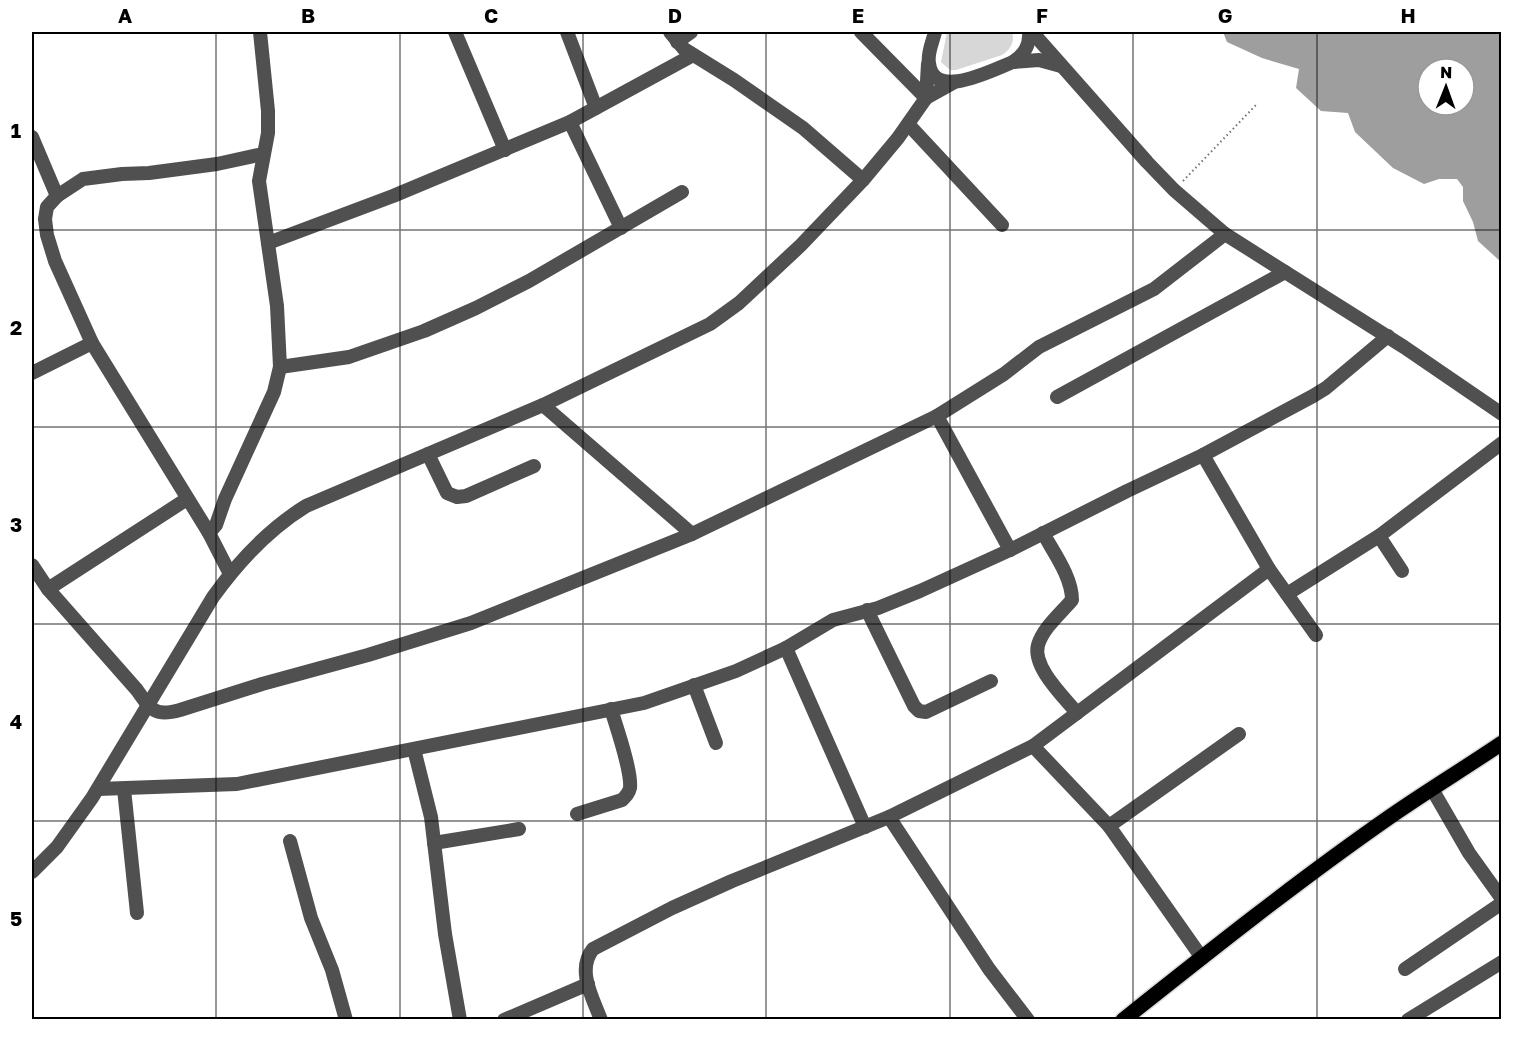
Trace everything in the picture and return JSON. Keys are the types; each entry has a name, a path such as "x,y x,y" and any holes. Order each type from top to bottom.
{"main road":[{"path":"1123,1020 1262,909 1383,822 1502,743"}],"street":[{"path":"209,532 216,525 225,499 274,392 280,367 277,306 260,181 268,133 268,111 260,32"},
{"path":"455,32 505,150"},
{"path":"567,32 596,108"},
{"path":"673,37 691,32"},
{"path":"861,32 926,98"},
{"path":"926,98 928,62 935,32"},
{"path":"32,872 57,847 98,789 213,597 230,574 275,528 306,506 543,405 691,334 724,315 779,268 863,180 926,98 953,83 1013,62 1021,57 1029,42 1030,32"},
{"path":"1030,32 1174,190 1225,234 1388,336 1502,414"},
{"path":"673,37 693,55 734,80 803,128 863,180"},
{"path":"268,243 393,196 570,122 693,55"},
{"path":"1013,62 1039,60 1062,66"},
{"path":"928,62 930,69 939,80 953,83"},
{"path":"570,122 621,228"},
{"path":"908,123 1002,225"},
{"path":"32,137 57,196"},
{"path":"230,574 209,532 92,343 55,261 45,219 47,207 57,196 83,179 206,166 263,154"},
{"path":"280,367 349,357 424,331 529,281 682,192"},
{"path":"32,565 48,589 137,690 148,706 157,713 169,713 471,623 692,534 938,416 1004,374 1039,348 1154,289 1225,234"},
{"path":"1057,397 1285,272"},
{"path":"98,789 237,784 644,703 694,686 736,671 786,648 833,620 920,591 1010,550 1203,455 1326,388 1388,336"},
{"path":"32,373 92,343"},
{"path":"543,405 692,534"},
{"path":"938,416 1010,550"},
{"path":"1287,594 1379,536 1502,443"},
{"path":"428,454 447,493 457,497 466,496 534,466"},
{"path":"1203,455 1269,569 1316,635"},
{"path":"48,589 187,499"},
{"path":"1044,533 1067,578 1072,600 1044,632 1038,645 1038,660 1046,675 1077,713"},
{"path":"1379,536 1402,571"},
{"path":"601,1020 585,973 587,956 593,949 672,908 732,881 889,817 1033,746 1269,569"},
{"path":"867,610 914,706 919,711 926,712 991,681"},
{"path":"786,648 866,827"},
{"path":"694,686 716,743"},
{"path":"577,814 622,800 628,795 630,787 622,743 611,709"},
{"path":"1110,826 1239,734"},
{"path":"1033,746 1110,826 1202,958"},
{"path":"414,749 428,800 445,934 460,1020"},
{"path":"124,789 137,913"},
{"path":"1432,789 1469,853 1502,899"},
{"path":"889,817 989,969 1028,1020"},
{"path":"434,843 519,829"},
{"path":"290,841 311,918 332,970 346,1020"},
{"path":"1405,969 1502,903"},
{"path":"1408,1020 1502,962"},
{"path":"504,1020 588,984"}],"path":[{"path":"1174,190 1256,105"}],"shaded area":[{"path":"947,32 1012,32 1013,42 1002,55 950,70 941,62"},
{"path":"1223,32 1501,32 1501,262 1478,241 1473,222 1463,201 1463,187 1457,179 1439,179 1424,184 1393,168 1355,132 1348,113 1321,111 1296,88 1299,69 1262,58 1227,42"}]}
